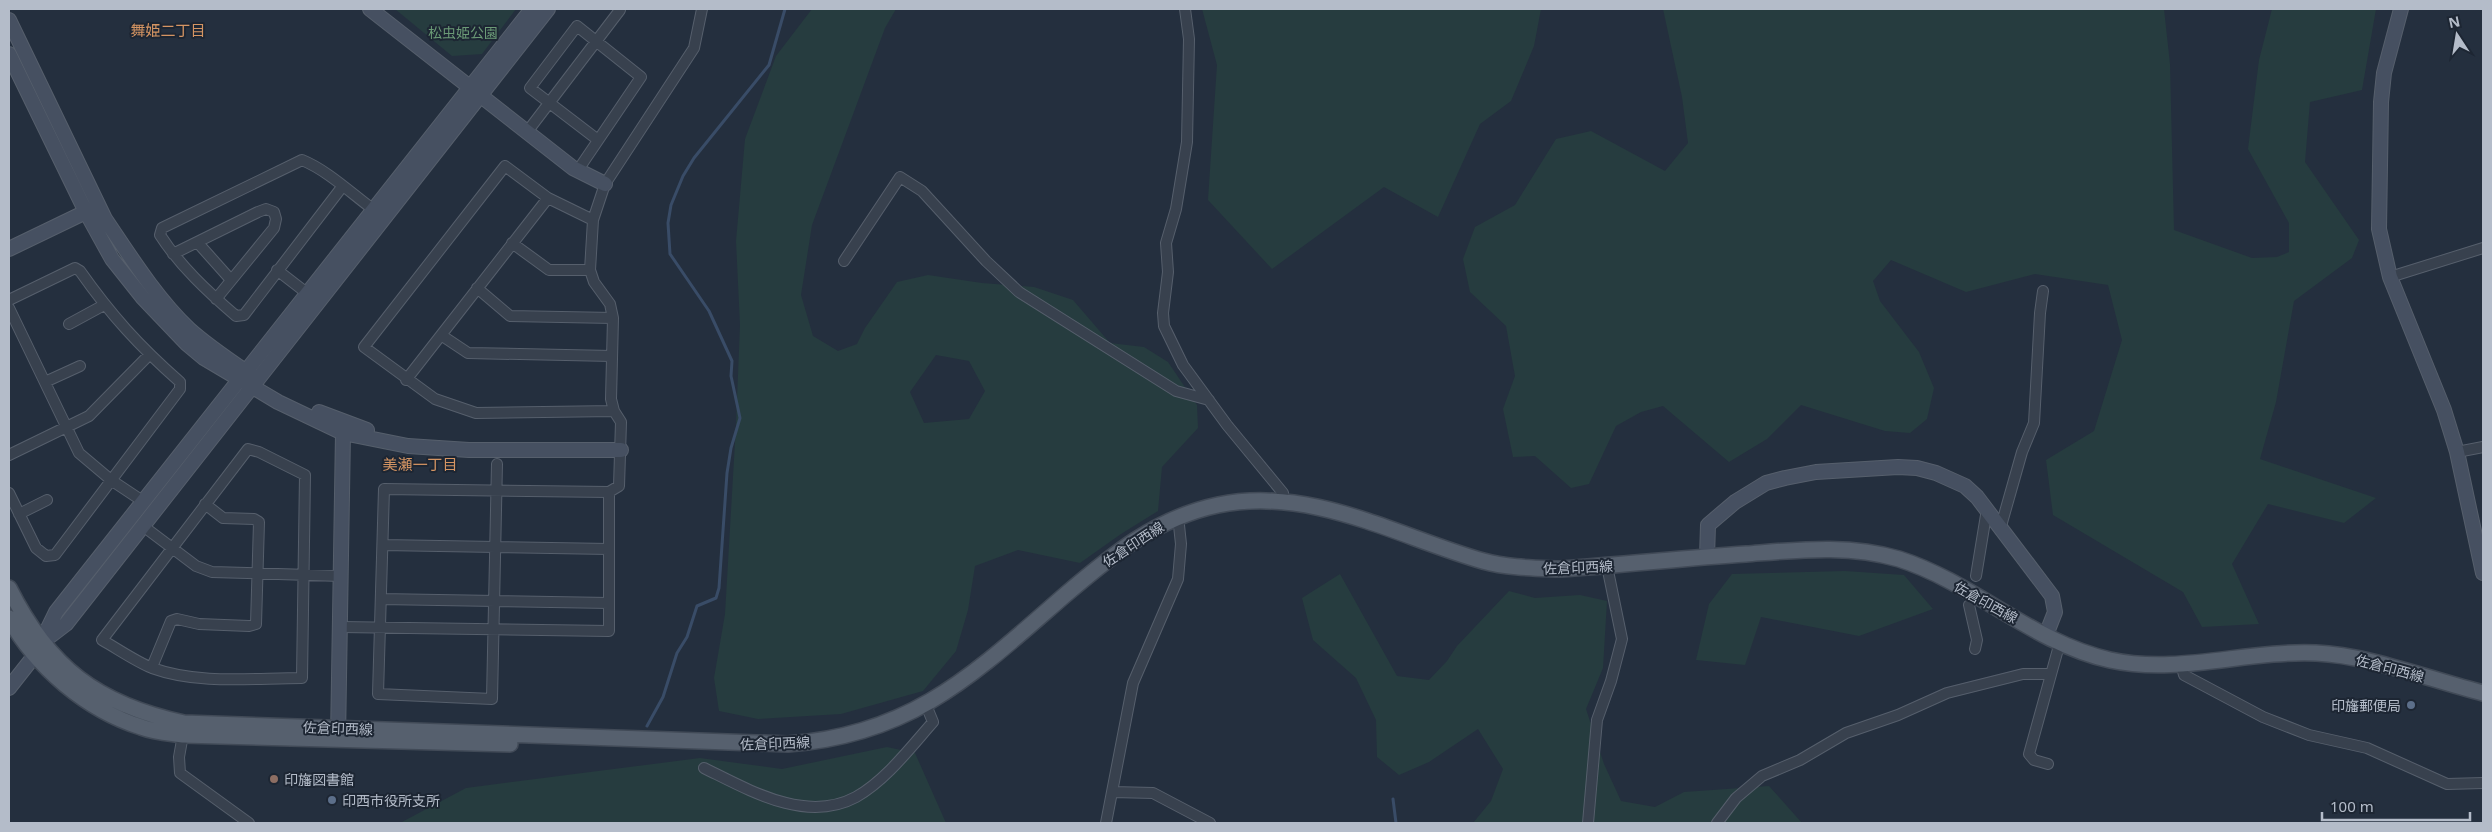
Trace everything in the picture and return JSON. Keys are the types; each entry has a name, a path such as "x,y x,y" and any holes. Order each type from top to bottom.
{"main road":[{"name":"佐倉印西線","path":"9,618 35,655 52,673 106,711 142,728 338,734 553,745 700,746 788,744 834,739 866,732 926,705 966,679 1123,547 1151,528 1178,516 1219,505 1256,500 1313,505 1356,517 1486,562 1526,568 1560,569 1606,566 1807,549 1851,550 1879,554 1926,569 2060,642 2110,660 2134,664 2181,664 2273,653 2317,653 2346,656 2483,693"},
{"name":"佐倉印西線","path":"9,588 23,617 65,668 114,702 184,729"}],"street":[{"path":"370,9 578,170 606,184"},
{"path":"475,92 532,9"},
{"path":"43,642 66,624 143,526 250,380 475,92 548,9"},
{"path":"527,132 620,10 609,9"},
{"path":"497,464 496,490 494,629 492,699 378,694 384,489 496,490 609,492 619,486 621,422 614,411 611,399 613,318 610,304 594,282 590,270 594,220 606,184 694,48 702,9"},
{"path":"1186,9 1189,39 1187,142 1176,209 1166,244 1168,272 1162,312 1164,326 1183,366 1283,493 1284,501"},
{"path":"2401,9 2384,73 2381,102 2379,229 2390,277 2444,410 2457,452 2483,573"},
{"path":"9,20 99,206 125,250 154,289 189,328 278,402 343,433 408,446 469,450 621,450"},
{"path":"578,170 641,77 577,26 530,88 598,140"},
{"path":"9,54 86,212 112,259 143,298 186,343 204,358 282,396 348,424 428,446"},
{"path":"342,187 244,315 236,316 216,299 173,254 160,235 162,228 302,160 310,164 380,214"},
{"path":"594,220 548,198 505,166 364,347 406,380 435,399 476,413 614,411"},
{"path":"844,261 900,177 922,191 1019,292 1176,391 1209,400"},
{"path":"406,380 548,198"},
{"path":"9,249 99,206"},
{"path":"173,254 258,212 266,209 274,212 276,219 274,228 216,299"},
{"path":"9,688 35,655 56,612 144,502 250,380 308,294 380,214"},
{"path":"198,243 231,280"},
{"path":"512,243 549,270 590,270"},
{"path":"2390,277 2483,248"},
{"path":"9,300 75,268 80,271 104,305 149,355 180,382 180,389 55,555 46,556 36,548 9,493"},
{"path":"277,270 308,294"},
{"path":"477,288 510,316 613,318"},
{"path":"2001,526 2020,459 2034,423 2043,291"},
{"path":"69,324 104,305"},
{"path":"9,308 79,453 111,480 144,502"},
{"path":"441,334 468,353 612,356"},
{"path":"9,455 88,416 149,355"},
{"path":"45,382 80,366"},
{"path":"338,734 343,433"},
{"path":"2457,452 2483,447"},
{"path":"248,449 259,452 305,475 302,678 203,678 177,674 152,668 102,640 205,504 248,449"},
{"path":"1707,557 1706,534 1708,525 1714,518 1766,483 1816,472 1898,467 1917,468 1951,478 1965,486 2001,526 2052,596 2056,612 2046,635"},
{"path":"341,627 609,631 609,492"},
{"path":"19,514 47,500"},
{"path":"152,668 171,621 177,619 199,624 249,626 256,624 259,574 259,522 254,519 223,518 205,504"},
{"path":"1976,576 1987,509"},
{"path":"1106,823 1133,683 1178,579 1181,544 1178,516"},
{"path":"143,526 196,566 212,572 341,576"},
{"path":"383,545 609,549"},
{"path":"1588,823 1597,720 1614,673 1622,639 1606,566"},
{"path":"382,599 609,604"},
{"path":"1969,605 1977,640 1975,649"},
{"path":"2048,764 2034,760 2028,754 2046,697 2050,674 2060,642"},
{"path":"2181,664 2184,675 2263,717 2309,735 2366,748 2447,784 2483,784"},
{"path":"1717,823 1736,798 1762,776 1800,760 1846,733 1898,715 1947,693 2023,674 2050,674"},
{"path":"704,768 747,789 793,805 825,807 855,797 878,779 933,722 926,705"},
{"path":"184,729 179,757 180,773 249,823"},
{"path":"1112,792 1153,793 1210,823"}],"green space":[{"name":"松虫姫公園","path":"395,9 516,9 482,54 452,56"},
{"path":"812,9 896,9 885,28 812,225 801,295 813,336 838,351 857,344 865,328 897,282 928,275 982,283 1034,287 1073,300 1110,343 1144,347 1168,362 1197,405 1198,428 1162,467 1158,511 1080,563 1018,550 975,566 968,610 956,651 923,691 841,714 758,719 719,711 714,678 725,614 736,425 740,325 736,241 745,139 776,56","holes":["936,355 969,361 985,391 969,419 924,423 910,392"]},
{"path":"1202,9 1541,9 1534,46 1511,101 1480,124 1438,217 1384,187 1272,269 1208,200 1217,65"},
{"path":"1663,9 2164,9 2170,64 2174,230 2252,258 2277,257 2289,252 2289,223 2248,149 2259,60 2272,9 2376,9 2362,90 2310,102 2305,162 2359,240 2352,258 2294,301 2276,402 2260,459 2376,498 2344,523 2268,504 2232,564 2259,624 2202,627 2183,592 2053,515 2046,460 2094,431 2122,340 2108,285 2035,274 1966,292 1891,260 1873,281 1880,301 1919,352 1934,388 1927,419 1910,433 1885,431 1801,405 1767,439 1729,462 1663,406 1641,412 1616,426 1589,484 1571,488 1535,456 1513,457 1503,409 1515,376 1506,326 1470,292 1463,259 1475,227 1515,205 1556,139 1591,131 1665,171 1688,143 1682,97"},
{"path":"1845,571 1904,575 1933,609 1859,636 1761,617 1745,665 1696,660 1709,604 1732,574"},
{"path":"1340,574 1397,676 1429,680 1447,661 1457,646 1509,591 1535,598 1580,595 1607,601 1603,668 1586,709 1604,764 1621,801 1655,807 1684,792 1769,786 1802,823 1473,823 1491,801 1503,769 1478,729 1429,762 1399,775 1377,757 1376,720 1356,678 1313,640 1302,598"},
{"path":"887,747 915,753 946,823 400,823 466,788 700,758 782,769"}],"waterway":[{"path":"647,726 663,697 677,653 687,637 697,606 716,598 719,588 727,473 731,448 740,418 731,376 732,361 709,311 670,254 668,223 671,205 683,176 694,158 769,65 785,9"},
{"path":"1393,799 1396,823"}],"place":[{"name":"印旛郵便局","path":"2411,705"},
{"name":"印旛図書館","path":"274,779"},
{"name":"印西市役所支所","path":"332,800"}],"district":[{"name":"舞姫二丁目","path":"168,30"},
{"name":"美瀬一丁目","path":"420,464"}]}
